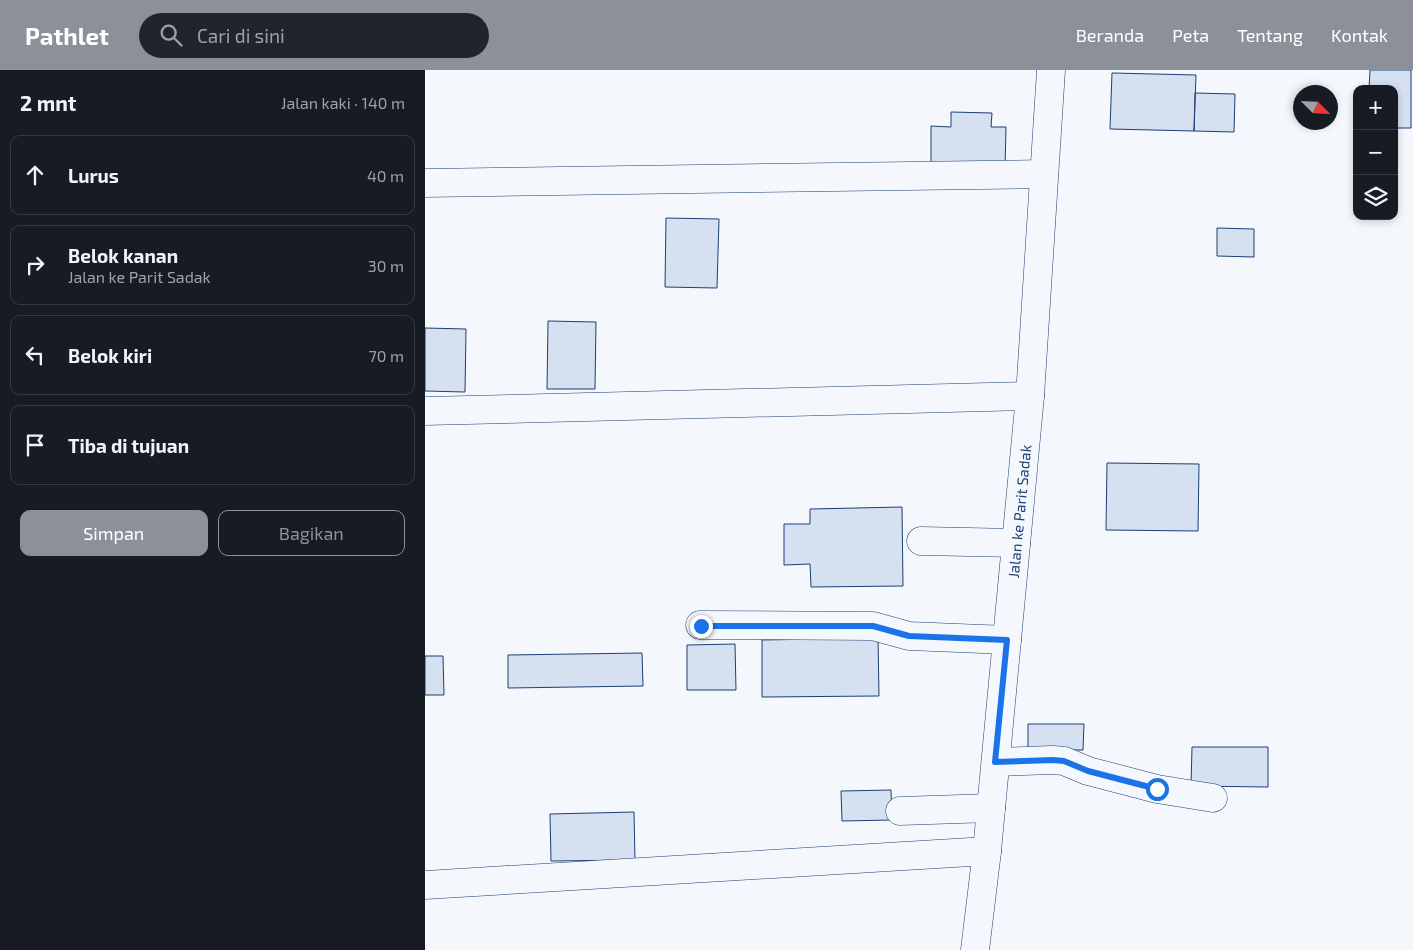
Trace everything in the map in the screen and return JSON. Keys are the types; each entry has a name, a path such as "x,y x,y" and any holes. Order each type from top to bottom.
{"street":[{"name":"Jalan ke Parit Sadak","path":"975,950 987,851 1031,396 1051,70"},
{"path":"425,183 1044,174"},
{"path":"425,411 1031,396"},
{"path":"921,541 1016,543"},
{"path":"701,626 873,626 909,636 1007,640"},
{"path":"995,762 1064,761 1088,771 1157,789 1213,798"},
{"path":"900,811 991,808"},
{"path":"425,885 987,851"}],"building":[{"path":"1370,70 1411,70 1411,128 1398,128 1398,85 1369,85"},
{"path":"1112,73 1196,75 1194,131 1110,129"},
{"path":"1195,93 1235,94 1234,132 1194,131"},
{"path":"951,112 992,113 991,127 1006,127 1005,168 931,166 931,126 951,127"},
{"path":"666,218 719,219 717,288 665,287"},
{"path":"1217,228 1254,229 1254,257 1217,256"},
{"path":"548,321 596,322 595,389 547,389"},
{"path":"425,328 466,329 465,392 425,391"},
{"path":"1107,463 1199,464 1198,531 1106,530"},
{"path":"902,507 903,586 811,587 810,564 784,565 784,524 810,524 810,509"},
{"path":"878,638 879,696 762,697 762,640"},
{"path":"735,644 736,690 687,690 687,645"},
{"path":"642,653 643,686 508,688 508,655"},
{"path":"425,656 443,656 444,695 425,695"},
{"path":"1028,724 1084,724 1083,750 1028,750"},
{"path":"1192,747 1268,747 1268,787 1191,786"},
{"path":"891,790 892,820 842,821 841,791"},
{"path":"634,812 635,860 551,861 550,814"}],"route":[{"path":"701,626 873,626 909,636 1007,640 995,762 1064,761 1088,771 1157,789"}]}
